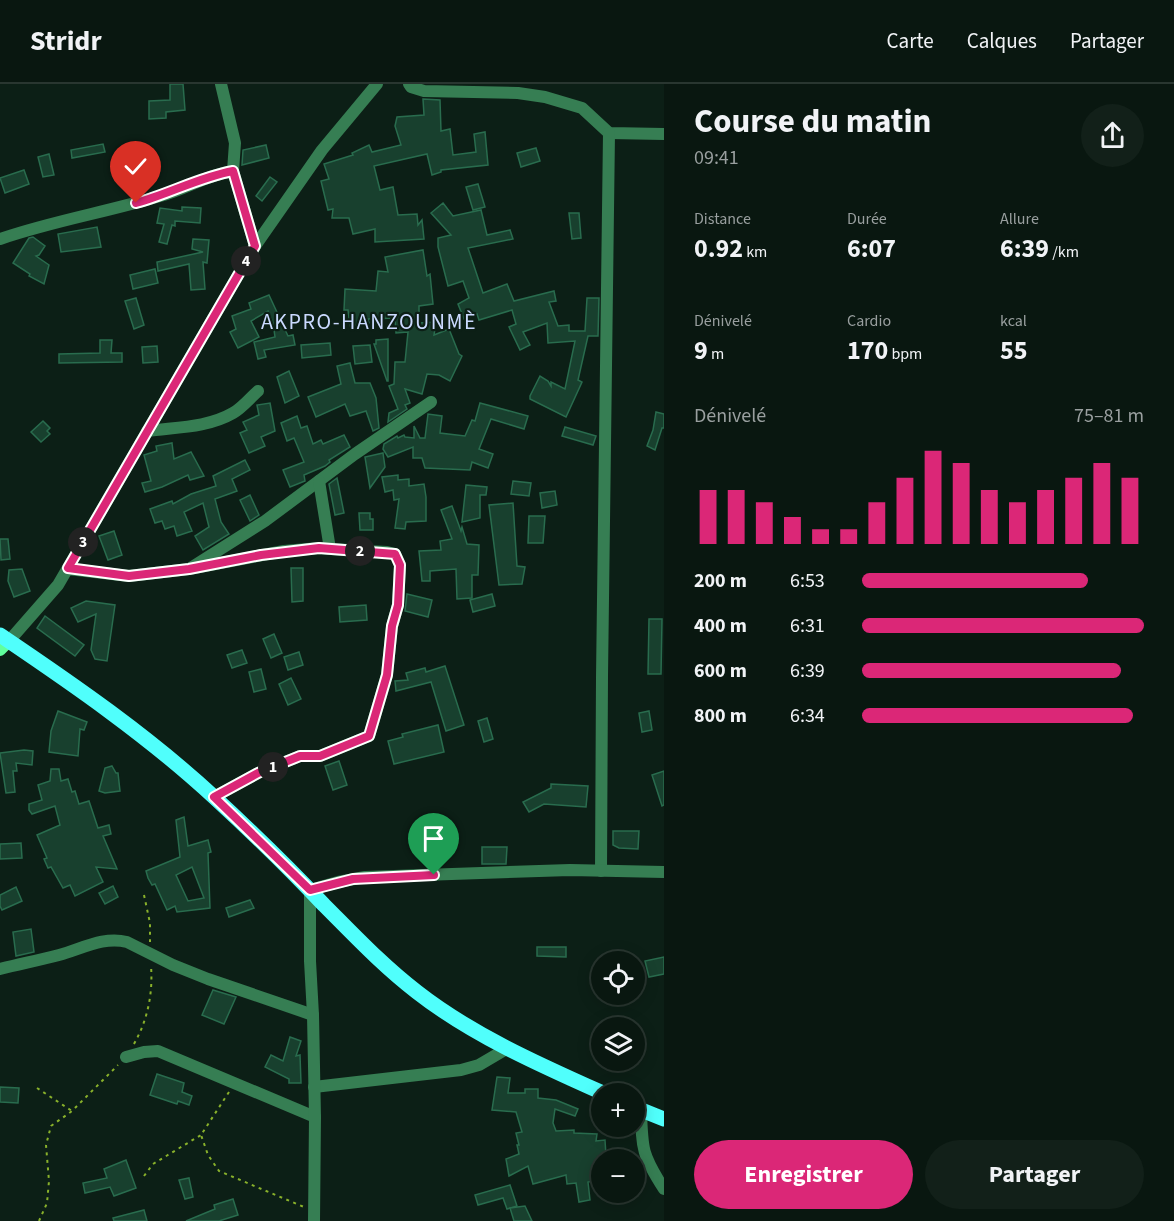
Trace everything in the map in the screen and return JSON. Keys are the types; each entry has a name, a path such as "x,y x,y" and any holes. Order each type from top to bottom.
{"main road":[{"path":"3,642 88,695 150,742 214,797 381,962 418,993 468,1026 508,1048 591,1088"},
{"path":"645,1111 664,1119"}],"street":[{"path":"221,84 235,142 233,171 255,246"},
{"path":"409,84 411,87 424,91 518,93 545,97 582,108 609,133 664,134"},
{"path":"3,642 58,585 255,246 322,150 373,86"},
{"path":"602,871 602,677 609,133"},
{"path":"0,239 163,195 213,174 233,171"},
{"path":"147,431 191,427 210,422 234,413 258,392"},
{"path":"189,569 265,521 431,402"},
{"path":"319,481 330,549"},
{"path":"68,568 129,576 189,569 284,551 319,548 395,554 400,565 398,605 392,626 387,675 369,736 320,756 300,756 258,773 214,797"},
{"path":"314,1216 315,1117 310,890 365,877 570,870 664,872"},
{"path":"0,969 54,957 96,943 113,940 127,942 173,965 208,979 313,1015"},
{"path":"314,1087 461,1070 479,1065 508,1048"},
{"path":"126,1057 144,1052 158,1052 315,1117"},
{"path":"642,1137 648,1165 664,1188"}],"path":[{"path":"39,1221 47,1203 49,1181 46,1145 51,1126 72,1111 126,1057 142,1030 150,1003 152,979 150,923 144,895"},
{"path":"144,1176 153,1164 201,1135 236,1083"},
{"path":"37,1088 72,1111"},
{"path":"201,1135 208,1155 219,1172 314,1216"}],"building":[{"path":"170,84 183,84 185,110 166,112 166,118 149,119 149,101 170,100"},
{"path":"423,99 440,100 441,131 450,129 453,155 476,152 474,134 485,132 488,165 441,170 432,175 427,154 374,166 380,190 393,187 398,215 417,214 418,225 422,220 424,239 375,242 375,229 353,234 349,218 332,218 333,209 328,210 321,181 329,179 324,164 353,155 352,153 369,145 372,152 401,145 395,126 397,117 424,115"},
{"path":"103,144 105,152 72,158 71,150"},
{"path":"266,145 269,158 242,165 243,150"},
{"path":"536,148 540,161 521,167 517,153"},
{"path":"49,154 54,175 43,177 38,157"},
{"path":"24,170 29,184 5,193 0,178"},
{"path":"270,177 277,182 262,201 256,196"},
{"path":"478,184 485,207 473,210 466,187"},
{"path":"443,203 453,216 481,210 487,235 510,230 513,239 468,248 483,293 507,284 514,301 554,291 556,301 549,302 558,326 569,325 569,331 585,331 587,298 599,298 598,336 588,336 578,380 582,382 566,417 530,399 530,396 540,376 551,386 551,382 565,389 575,341 548,343 547,323 523,332 530,345 520,350 509,327 516,324 512,310 479,320 477,314 464,319 458,304 469,298 463,281 448,286 438,247 438,238 451,235 431,213"},
{"path":"182,207 201,208 200,223 175,221 167,244 159,242 164,224 157,223 160,208 182,211"},
{"path":"569,213 579,213 581,238 572,239"},
{"path":"97,227 101,247 61,252 58,234"},
{"path":"33,237 45,246 36,256 49,265 44,284 13,263 29,238"},
{"path":"193,239 209,240 207,263 203,262 205,289 191,290 189,264 158,271 157,262 203,252 192,249"},
{"path":"423,250 427,276 430,274 433,304 419,306 419,323 436,322 434,335 449,329 459,354 462,356 450,381 439,375 427,374 422,394 405,389 410,403 405,405 407,409 388,422 389,413 398,409 389,386 394,384 395,362 405,362 408,332 396,333 395,318 368,319 369,323 350,326 348,310 344,310 345,289 376,291 378,271 388,272 385,257"},
{"path":"155,269 158,283 133,289 130,275"},
{"path":"269,295 288,336 293,335 295,345 264,350 266,357 258,359 254,342 275,337 268,311 251,321 259,337 238,348 230,332 236,329 232,316 251,309 249,303"},
{"path":"136,298 144,325 134,329 125,301"},
{"path":"388,339 387,381 374,344 376,340"},
{"path":"100,340 112,340 111,353 122,353 122,362 59,363 59,354 100,353"},
{"path":"330,343 331,355 302,358 301,345"},
{"path":"370,345 372,362 355,364 353,346"},
{"path":"157,346 158,362 143,363 142,347"},
{"path":"350,363 355,383 370,383 376,398 379,428 373,431 366,411 350,416 345,404 316,417 308,397 341,384 337,366"},
{"path":"289,371 299,396 285,403 277,377"},
{"path":"270,403 275,431 261,437 265,446 249,453 240,433 247,430 243,422 259,415 257,405"},
{"path":"480,403 528,416 524,429 491,419 479,449 493,454 488,468 472,462 470,470 425,468 422,458 413,458 413,447 388,457 383,449 384,444 397,436 398,438 404,435 414,438 414,426 420,438 425,438 428,414 442,416 440,433 465,436 472,420 475,421"},
{"path":"656,412 664,414 664,428 662,428 655,450 647,446"},
{"path":"297,416 301,428 307,426 313,444 321,440 323,444 344,435 350,447 329,460 330,462 325,466 304,475 305,481 290,487 283,470 304,462 294,438 287,441 281,423"},
{"path":"43,421 50,428 47,431 50,434 41,442 31,432"},
{"path":"565,427 596,436 593,445 562,436"},
{"path":"172,443 174,459 191,452 204,476 190,480 188,475 145,492 142,483 151,481 144,455 157,451 156,446"},
{"path":"383,453 385,467 370,488 365,457"},
{"path":"245,460 250,470 232,479 237,491 215,499 221,522 229,534 203,550 195,536 209,527 203,503 184,512 192,531 177,536 174,526 165,529 162,521 155,523 150,509 172,501 173,504 191,494 216,486 213,476"},
{"path":"398,475 398,480 409,479 409,486 424,484 426,497 426,521 406,522 405,529 395,528 399,499 394,500 393,490 385,492 382,477"},
{"path":"337,478 344,513 335,515 329,484"},
{"path":"513,481 531,483 529,496 511,494"},
{"path":"466,485 487,487 486,495 480,495 480,518 462,522"},
{"path":"555,491 557,505 542,508 540,493"},
{"path":"250,495 259,515 250,521 240,500"},
{"path":"513,503 517,566 525,567 522,584 499,585 489,505"},
{"path":"452,506 467,544 479,545 478,575 472,575 472,598 457,599 456,569 430,571 430,581 422,581 419,551 441,550 440,541 452,539 441,510"},
{"path":"359,513 370,513 370,519 373,519 373,530 360,530"},
{"path":"529,516 545,516 543,543 528,543"},
{"path":"114,531 122,555 108,560 99,536"},
{"path":"0,539 8,539 10,559 1,560"},
{"path":"291,568 303,568 303,601 292,602"},
{"path":"22,569 30,591 14,597 8,581 9,570"},
{"path":"407,594 432,600 428,617 405,611"},
{"path":"492,594 495,606 473,612 470,600"},
{"path":"86,601 115,605 107,661 95,659 91,650 96,614 78,622 71,608"},
{"path":"366,605 367,620 340,622 339,607"},
{"path":"45,616 84,645 75,656 37,628"},
{"path":"649,619 662,619 661,674 648,674"},
{"path":"274,634 282,653 271,658 263,639"},
{"path":"242,650 247,663 232,668 227,655"},
{"path":"299,652 303,665 288,670 284,657"},
{"path":"445,666 464,725 446,731 431,682 396,691 395,681 408,680 406,673 425,668 426,672"},
{"path":"261,669 266,689 254,692 249,672"},
{"path":"291,678 301,699 288,705 279,684"},
{"path":"58,711 87,722 84,730 80,729 78,756 49,752 51,731"},
{"path":"649,711 652,730 642,732 639,713"},
{"path":"487,718 493,739 484,742 478,721"},
{"path":"438,725 444,752 394,764 388,741 403,737 402,734"},
{"path":"33,751 32,765 16,763 17,771 13,771 15,792 6,793 0,753"},
{"path":"339,761 347,785 333,790 325,766"},
{"path":"112,766 118,773 120,791 105,793 99,791 105,768"},
{"path":"51,769 59,769 61,781 68,779 79,804 89,801 98,828 109,825 111,834 103,836 117,869 96,867 103,882 75,896 70,885 63,888 51,867 48,868 44,859 47,858 37,835 60,825 55,806 32,814 29,810 29,804 42,800 38,785 50,781"},
{"path":"664,771 664,805 662,806 652,775"},
{"path":"551,784 588,786 586,807 544,804 529,812 523,802 551,788"},
{"path":"184,817 188,846 208,840 211,852 208,853 210,908 177,912 175,906 167,910 155,884 152,885 148,878 146,871 180,857 176,820","holes":["192,867 204,898 188,901 176,875"]},
{"path":"613,831 639,831 638,849 619,848 613,845"},
{"path":"21,843 22,858 0,859 0,844"},
{"path":"482,847 507,847 506,864 482,864"},
{"path":"113,886 118,897 105,904 99,893"},
{"path":"16,887 22,901 2,910 0,895"},
{"path":"250,900 254,908 229,917 226,908"},
{"path":"31,929 34,952 16,956 13,932"},
{"path":"537,947 566,947 566,957 537,956"},
{"path":"664,957 664,974 649,977 645,961"},
{"path":"213,990 236,997 224,1024 202,1015"},
{"path":"290,1037 301,1041 296,1056 300,1055 301,1083 289,1083 289,1079 265,1067 271,1055 283,1061"},
{"path":"157,1074 184,1083 182,1092 192,1096 189,1105 178,1101 177,1104 150,1095"},
{"path":"497,1077 510,1078 508,1093 525,1093 525,1089 538,1089 538,1098 556,1100 578,1109 575,1116 555,1109 553,1123 556,1131 574,1130 574,1133 591,1134 591,1137 597,1137 596,1141 605,1140 606,1149 591,1149 591,1181 588,1182 590,1200 579,1202 576,1183 567,1184 566,1175 533,1184 528,1166 509,1176 506,1159 519,1154 516,1133 522,1132 516,1112 492,1110"},
{"path":"0,1087 19,1088 18,1103 0,1102"},
{"path":"126,1160 136,1188 114,1196 110,1187 85,1193 83,1183 107,1178 104,1169"},
{"path":"189,1178 193,1197 185,1199 179,1180"},
{"path":"510,1185 517,1206 507,1209 503,1198 478,1205 475,1195"},
{"path":"233,1199 238,1215 219,1221 186,1221 215,1209 214,1205"},
{"path":"525,1206 532,1221 514,1221 510,1208"},
{"path":"144,1210 147,1221 114,1221 113,1218"}],"district":[{"name":"AKPRO-HANZOUNMÈ","path":"369,321"}],"route":[{"path":"136,203 163,195 213,174 233,171 255,246 68,568 129,576 189,569 284,551 319,548 395,554 400,565 398,605 392,626 387,675 369,736 320,756 300,756 258,773 214,797 310,890 365,877 434,875"}]}
